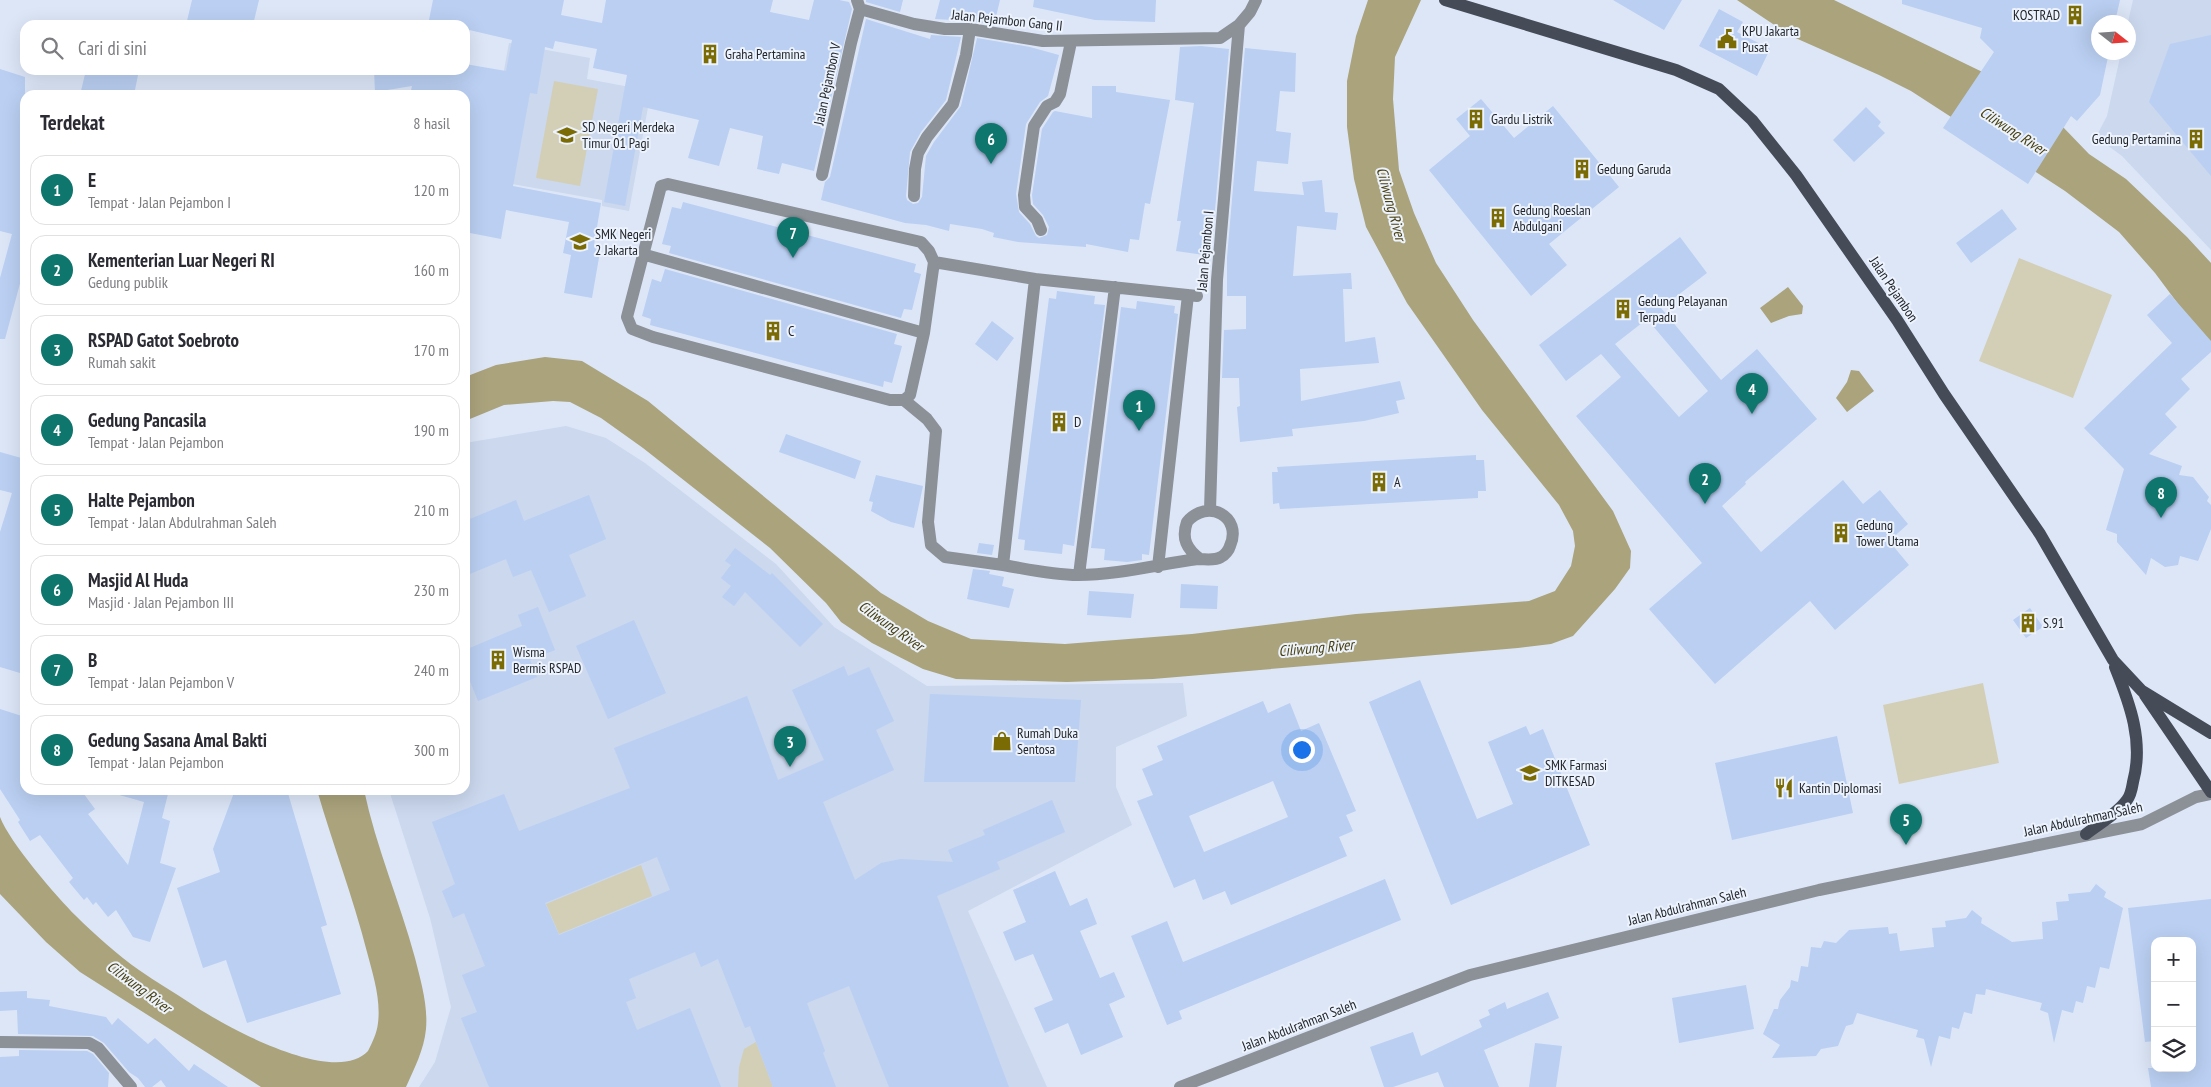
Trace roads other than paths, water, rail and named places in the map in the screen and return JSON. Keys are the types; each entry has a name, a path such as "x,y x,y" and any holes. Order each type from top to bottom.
{"main road":[{"name":"Jalan Pejambon","path":"1445,0 1676,70 1719,90 1752,120 1796,175 1897,320 1945,395 2040,534 2113,660 2142,691 2211,733"},
{"path":"2086,834 2120,808 2129,798 2136,770 2135,721 2113,660"},
{"path":"2142,691 2211,793"}],"street":[{"path":"1239,25 1250,12 1256,0"},
{"name":"Jalan Pejambon Gang II","path":"859,4 914,24 944,29 970,29 1034,40 1070,42 1220,38 1239,25"},
{"name":"Jalan Pejambon V","path":"822,176 859,4"},
{"name":"Jalan Pejambon I","path":"1210,510 1217,280 1239,25"},
{"path":"914,196 915,169 918,153 927,137 953,104 966,55 970,29"},
{"path":"1041,230 1037,220 1025,207 1024,194 1034,126 1047,106 1055,102 1060,94 1070,42"},
{"path":"904,400 910,395 924,333 934,262 930,251 922,242 668,184 662,186 642,254 627,317 632,330 890,400 904,400 928,419 936,431 928,522 932,545 945,557 1079,575 1158,567 1200,559 1212,560 1222,557 1229,550 1233,540 1233,530 1226,517 1210,510 1192,516 1184,530 1187,546 1200,559"},
{"path":"642,254 924,333"},
{"path":"934,262 1035,279 1193,295 1158,567"},
{"path":"1003,565 1035,279"},
{"path":"1079,575 1116,287"},
{"name":"Jalan Abdulrahman Saleh","path":"1180,1087 1470,975 1737,909 2086,834 2142,824 2196,797 2211,793"},
{"path":"0,1042 88,1043 98,1048 131,1087"}],"water":[{"name":"Ciliwung River","path":"1368,0 1421,0 1395,57 1393,99 1399,170 1414,213 1436,263 1473,320 1613,511 1631,551 1630,568 1615,589 1573,636 1551,644 1518,648 1153,679 1067,682 956,679 923,669 872,643 841,622 826,603 770,548 643,448 601,418 570,402 553,401 504,405 470,419 470,375 496,365 545,357 582,361 648,401 881,593 928,621 971,639 1065,644 1192,634 1356,614 1529,601 1555,591 1571,566 1575,546 1573,531 1559,505 1482,410 1407,303 1366,227 1354,179 1347,127 1347,81 1356,36"},
{"name":"Ciliwung River","path":"1737,0 1834,0 2034,97 2089,154 2126,179 2187,237 2211,263 2211,348 2155,273 2119,232 2065,191 1911,91 1791,36"},
{"path":"1788,287 1803,306 1802,314 1789,316 1771,323 1760,308"},
{"path":"1851,370 1859,371 1874,391 1847,412 1836,398 1847,382"},
{"name":"Ciliwung River","path":"319,795 365,795 375,832 409,937 424,994 426,1011 425,1037 421,1052 406,1087 261,1087 80,972 46,942 0,894 0,817 13,841 57,896 99,937 139,970 228,1026 280,1050 306,1058 331,1062 352,1060 368,1051 377,1030 379,1014 374,978"}],"place":[{"name":"KOSTRAD","path":"2075,15"},
{"name":"KPU Jakarta Pusat","path":"1727,39"},
{"name":"Graha Pertamina","path":"710,54"},
{"name":"Gardu Listrik","path":"1476,119"},
{"name":"SD Negeri Merdeka Timur 01 Pagi","path":"567,135"},
{"name":"Gedung Pertamina","path":"2196,139"},
{"name":"Masjid Al Huda","path":"991,164"},
{"name":"Gedung Garuda","path":"1582,169"},
{"name":"Gedung Roeslan Abdulgani","path":"1498,218"},
{"name":"SMK Negeri 2 Jakarta","path":"580,242"},
{"name":"B","path":"793,258"},
{"name":"Gedung Pelayanan Terpadu","path":"1623,309"},
{"name":"C","path":"773,331"},
{"name":"Gedung Pancasila","path":"1752,414"},
{"name":"D","path":"1059,422"},
{"name":"E","path":"1139,431"},
{"name":"A","path":"1379,482"},
{"name":"Kementerian Luar Negeri RI","path":"1705,504"},
{"name":"Gedung Sasana Amal Bakti","path":"2161,518"},
{"name":"Gedung Tower Utama","path":"1841,533"},
{"name":"S.91","path":"2028,623"},
{"name":"Wisma Bermis RSPAD","path":"498,660"},
{"name":"Rumah Duka Sentosa","path":"1002,741"},
{"name":"RSPAD Gatot Soebroto","path":"790,767"},
{"name":"SMK Farmasi DITKESAD","path":"1530,773"},
{"name":"Kantin Diplomasi","path":"1784,788"},
{"name":"Halte Pejambon","path":"1906,845"}]}
